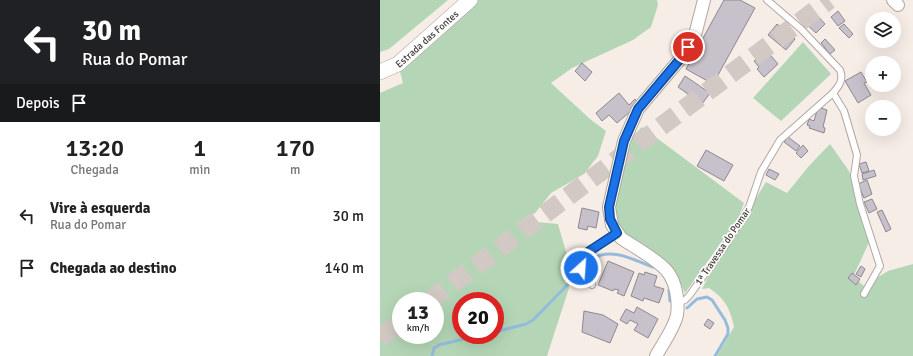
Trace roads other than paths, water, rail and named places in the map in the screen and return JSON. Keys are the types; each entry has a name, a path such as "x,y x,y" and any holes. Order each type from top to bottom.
{"street":[{"name":"Estrada das Fontes","path":"380,72 398,64 470,0"},
{"path":"656,356 677,315 678,302 675,286 667,271 617,233 610,219 609,207 624,141 638,109 681,58 695,35 704,0"}],"lane":[{"name":"1ª Travessa do Pomar","path":"678,302 686,300 727,243 749,207 761,172 780,140 833,93 840,84 842,76 840,70 801,28 767,0"},
{"path":"833,93 844,111 857,155 854,176 860,204 880,266 864,294"},
{"path":"592,285 581,268 584,256 617,233"}],"waterway":[{"path":"585,267 594,258 608,254 624,256 653,267"},
{"path":"504,330 526,324 533,320 579,273"},
{"path":"669,290 670,301"},
{"path":"687,308 697,299 707,297 712,300 725,320 728,328 728,334 715,356"},
{"path":"432,356 434,348 439,345 452,342"}],"tunnel":[{"path":"441,292 829,0"},
{"path":"380,338 392,329"}]}
